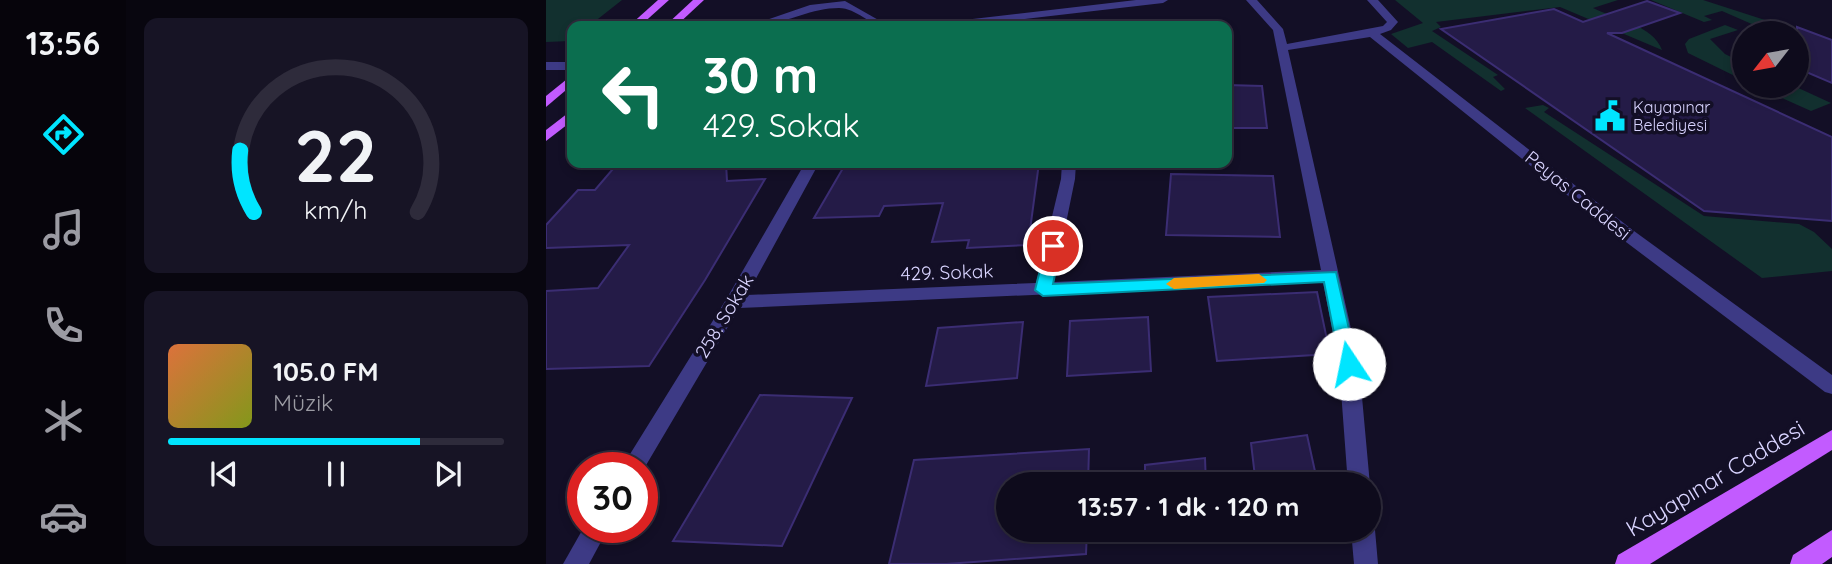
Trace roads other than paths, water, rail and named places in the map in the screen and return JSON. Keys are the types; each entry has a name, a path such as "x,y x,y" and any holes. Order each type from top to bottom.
{"main road":[{"path":"640,21 664,0"},
{"path":"676,21 699,0"},
{"path":"546,103 567,84"},
{"path":"546,137 567,118"},
{"name":"Kayapınar Caddesi","path":"1627,564 1832,439"},
{"path":"1802,564 1832,542"}],"street":[{"path":"770,21 795,0"},
{"path":"986,21 1163,0"},
{"path":"1251,0 1278,29 1349,364 1358,472"},
{"path":"1282,48 1372,33 1387,28 1393,22 1383,9 1371,0"},
{"path":"770,21 814,7 845,4 875,21"},
{"path":"1044,15 1049,21"},
{"name":"Peyas Caddesi","path":"1372,33 1628,235 1832,386"},
{"path":"546,66 567,66"},
{"name":"258. Sokak","path":"641,452 734,302 809,168"},
{"path":"1043,290 1069,168"},
{"name":"429. Sokak","path":"734,302 1331,276"},
{"path":"1364,542 1366,564"},
{"path":"575,564 587,543"}],"place":[{"name":"Kayapınar Belediyesi","path":"1610,116"}]}
